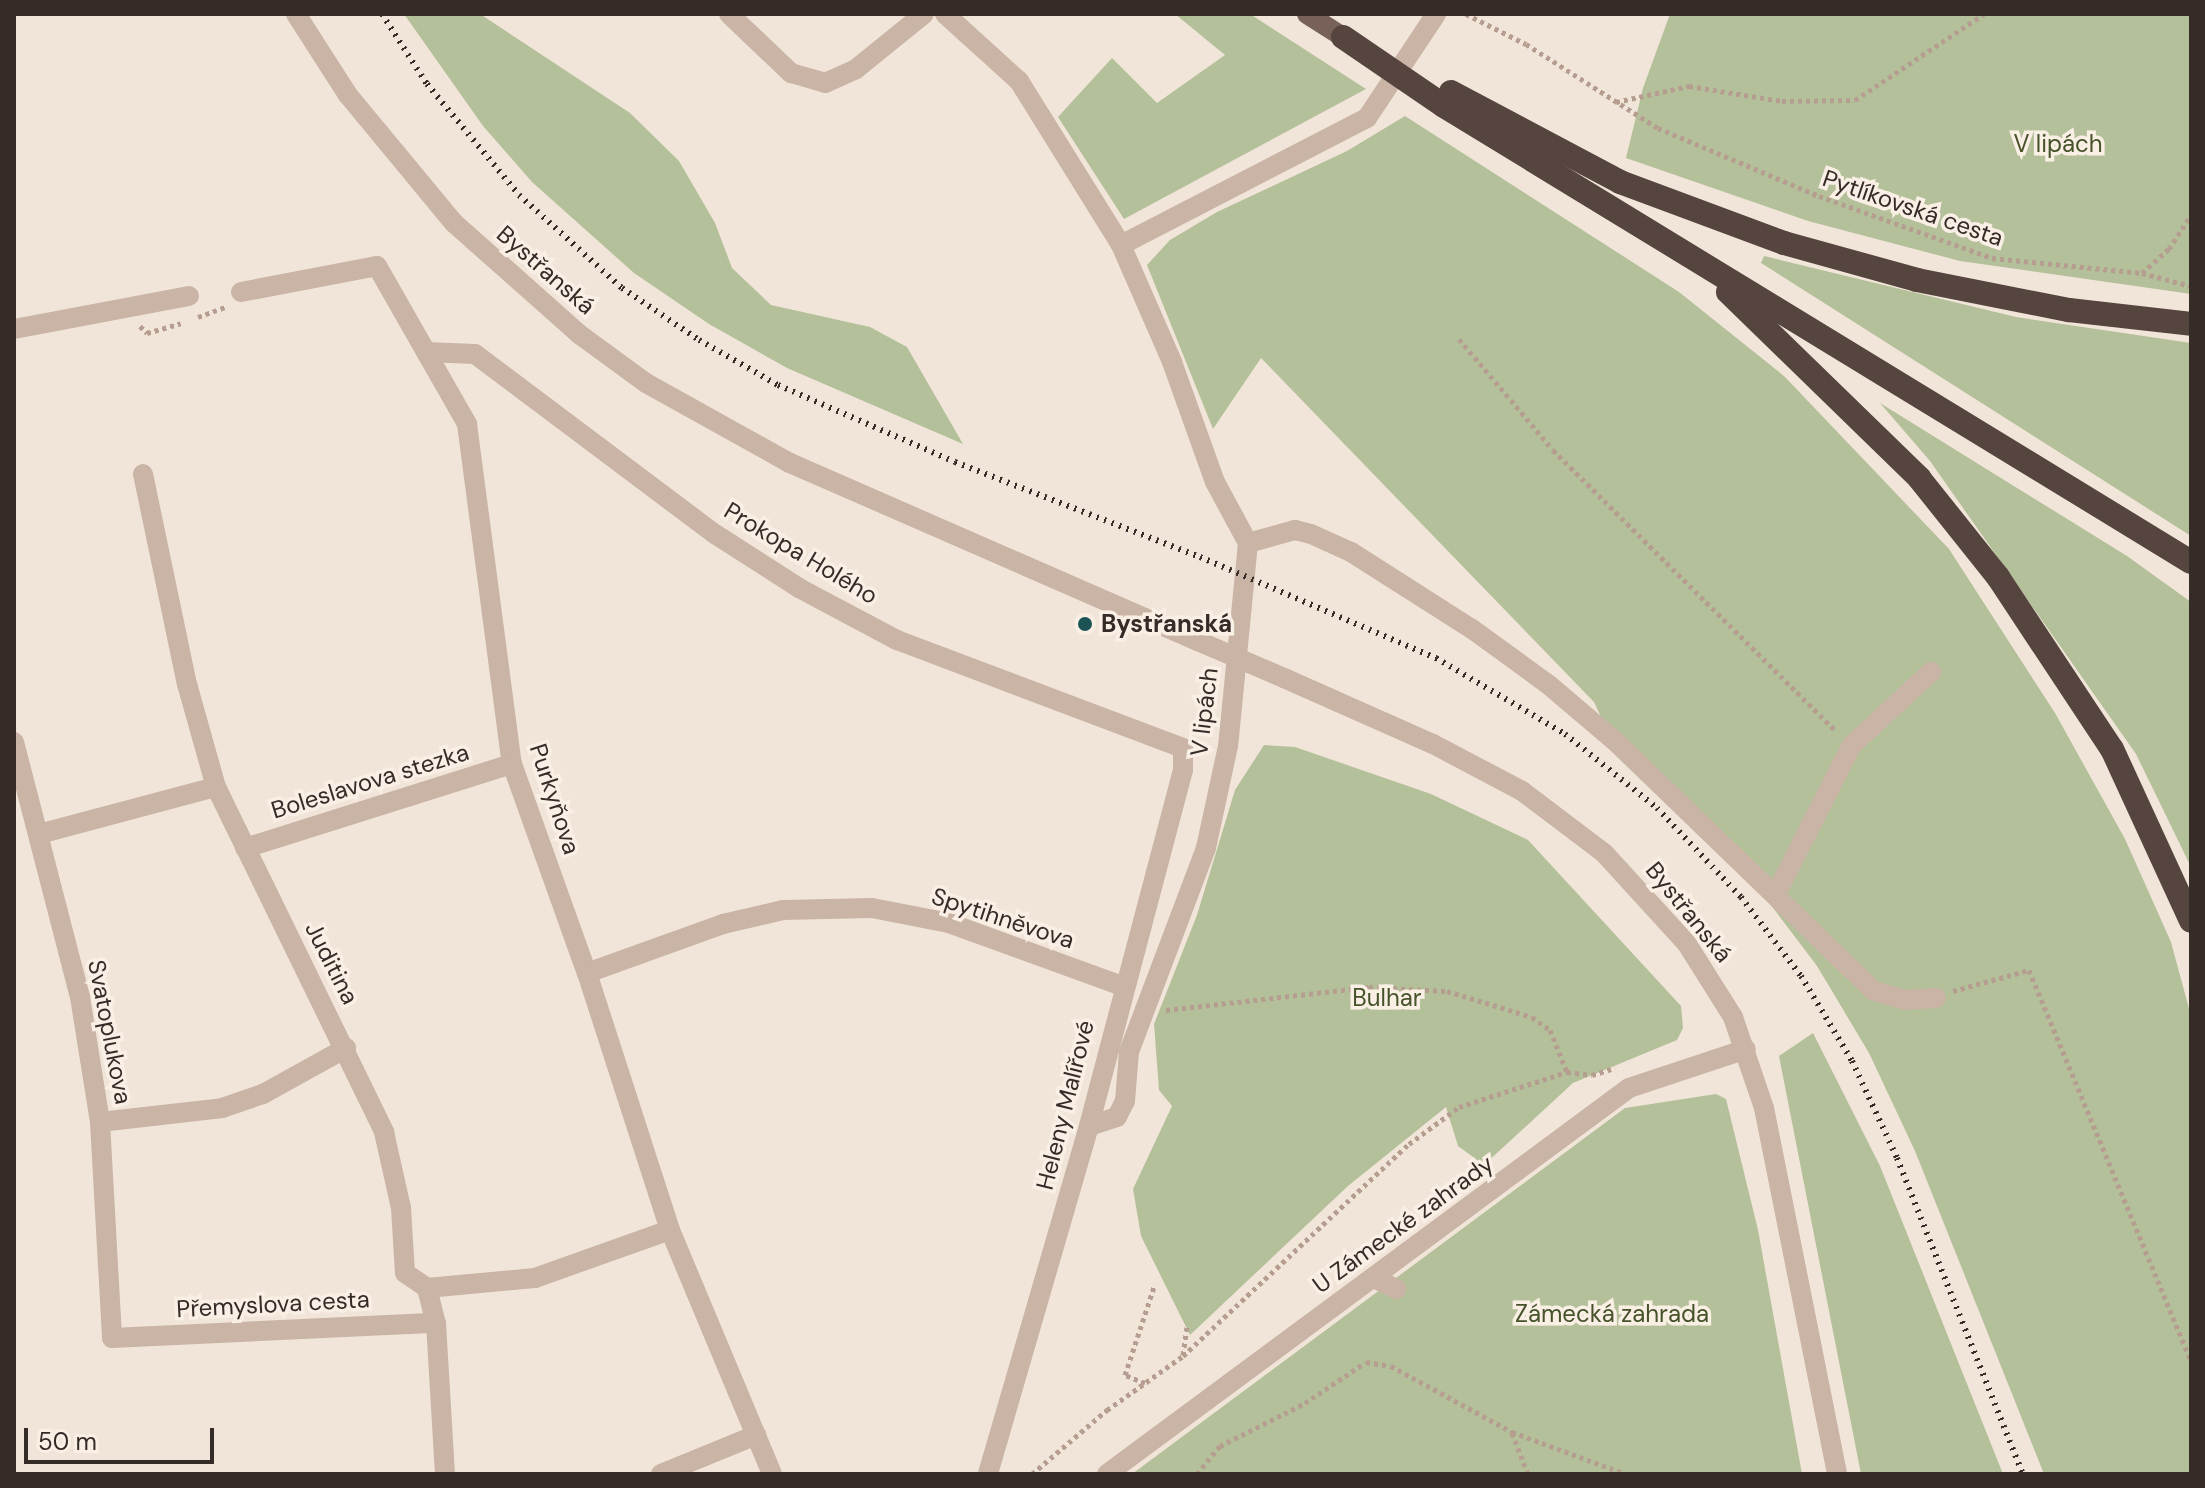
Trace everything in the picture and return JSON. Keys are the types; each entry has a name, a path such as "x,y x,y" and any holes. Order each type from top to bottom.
{"highway":[{"path":"1343,37 1448,99 1681,250 2191,562"},
{"path":"1448,99 1620,182 1784,243 1917,280 2069,310 2191,324"},
{"path":"1681,250 1830,386 1909,468 1998,577 2112,749 2191,921"}],"main road":[{"path":"1307,14 1343,37"}],"street":[{"name":"Bystřanská","path":"296,14 348,95 454,223 566,324 646,383 804,470 1284,678 1483,769 1568,822 1631,880 1687,944 1733,1017 1746,1049 1764,1108 1837,1474"},
{"path":"729,14 791,73 825,83 856,69 924,14"},
{"path":"945,14 1019,81 1121,245 1172,362 1215,482 1248,543 1295,530 1311,534 1351,552 1472,629 1549,685 1615,741 1874,991 1906,1000 1936,998"},
{"path":"1121,245 1367,118 1436,14"},
{"name":"Purkyňova","path":"241,292 377,266 467,424 512,764 587,973 670,1230 772,1474"},
{"path":"14,329 189,296"},
{"name":"Prokopa Holého","path":"426,352 475,354 715,534 799,588 883,633 1183,748"},
{"name":"Juditina","path":"143,474 187,684 216,787 346,1048 384,1132 401,1208 405,1273 427,1288 436,1323 445,1474"},
{"name":"V lipách","path":"1089,1126 1117,1117 1121,1109 1129,1052 1206,848 1222,775 1248,543"},
{"path":"1776,894 1851,746 1931,672"},
{"name":"Svatoplukova","path":"14,742 80,997 100,1122 112,1338"},
{"name":"Heleny Malířové","path":"988,1474 1089,1126 1122,986 1183,770 1183,748"},
{"name":"Boleslavova stezka","path":"245,848 512,764"},
{"path":"39,834 216,787"},
{"name":"Spytihněvova","path":"587,973 723,924 783,910 872,908 949,923 1122,986"},
{"path":"100,1122 222,1108 263,1094 346,1048"},
{"name":"U Zámecké zahrady","path":"1107,1474 1629,1088 1746,1049"},
{"path":"427,1288 535,1278 670,1230"},
{"path":"1374,1278 1397,1289"},
{"name":"Přemyslova cesta","path":"112,1338 436,1323"},
{"path":"661,1474 756,1435"}],"path":[{"path":"1466,14 1526,44 1616,102 1689,86 1782,101 1855,100 1984,14"},
{"name":"Pytlíkovská cesta","path":"1616,102 1658,128 1819,196 1992,258 2142,273 2191,286"},
{"path":"2142,273 2169,249 2191,215"},
{"path":"1459,339 1553,450 1851,746"},
{"path":"1936,998 1978,980 2029,970 2052,1016 2096,1137 2191,1361"},
{"path":"1144,1012 1369,987 1447,991 1532,1017 1550,1030 1567,1072"},
{"path":"1032,1474 1183,1356 1409,1144 1459,1107 1567,1072 1592,1075"},
{"path":"1145,1383 1125,1375 1155,1284"},
{"path":"1183,1356 1187,1325"},
{"path":"1197,1474 1220,1446 1305,1403 1366,1362 1391,1366 1512,1432 1626,1474"},
{"path":"1512,1432 1528,1474"}],"green space":[{"path":"404,14 480,14 630,113 679,161 715,223 732,268 771,305 870,327 907,347 963,444 787,368 709,324 634,273 532,182 483,126"},
{"path":"1175,14 1250,14 1366,89 1124,219 1058,117 1112,58 1157,103 1225,55"},
{"name":"V lipách","path":"1670,14 2191,14 2191,294 1960,261 1808,221 1626,158 1643,88"},
{"path":"1405,116 1679,292 1784,376 1949,549 2055,713 2125,839 2171,942 2191,1016 2191,1474 2044,1474 1915,1151 1869,1053 1817,966 1755,884 1617,751 1594,702 1261,358 1213,429 1147,265 1170,240 1217,212 1347,151"},
{"path":"1764,256 2016,317 2191,343 2191,536 1761,263"},
{"path":"1880,403 2127,556 2191,602 2191,867 2136,754 1930,461"},
{"name":"Bulhar","path":"1264,745 1295,747 1431,794 1528,840 1681,1006 1683,1028 1677,1040 1573,1083 1484,1165 1458,1146 1446,1107 1348,1186 1190,1335 1141,1236 1133,1189 1172,1106 1159,1090 1154,1024 1197,915 1235,790"},
{"path":"1813,1033 1880,1166 2003,1474 1861,1474 1779,1056"},
{"name":"Zámecká zahrada","path":"1716,1094 1726,1099 1758,1230 1802,1474 1132,1474 1625,1108"}],"railway":[{"path":"382,14 427,84 519,195 622,288 699,340 778,385 955,462 1200,557 1436,658 1565,734 1657,808 1741,897 1801,976 1852,1061 1897,1158 2023,1474"}],"place":[{"name":"Bystřanská","path":"1085,624"}]}
